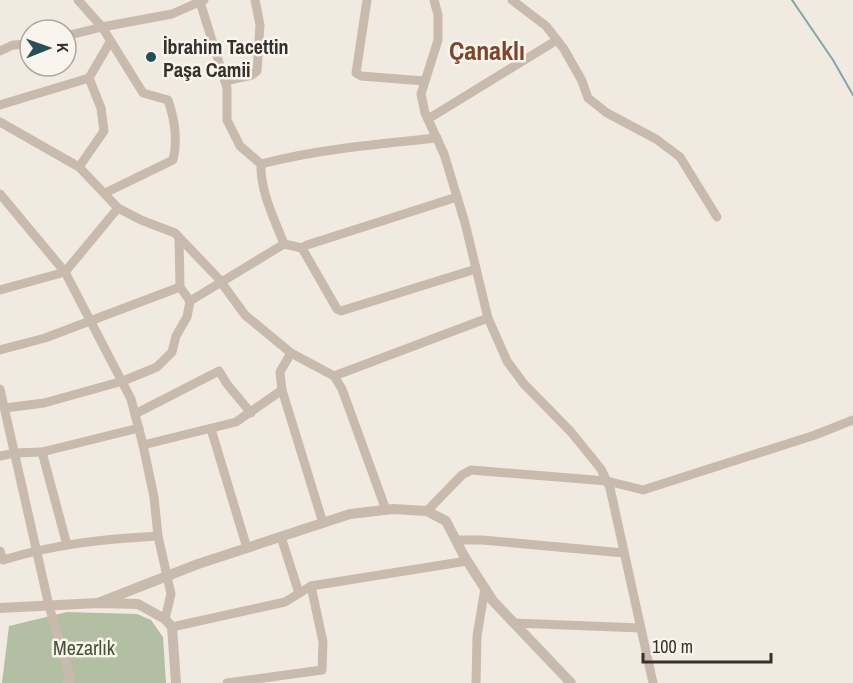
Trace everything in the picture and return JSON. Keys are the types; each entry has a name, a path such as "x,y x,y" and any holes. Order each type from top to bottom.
{"street":[{"path":"78,0 102,27 143,93 168,100 174,116 176,148 173,160 105,193"},
{"path":"225,81 252,75 257,70 261,25 255,0"},
{"path":"367,0 356,73 361,76 424,81"},
{"path":"434,0 438,15 438,40 421,94 428,118 444,154 457,197 488,318 507,362 524,384 571,432 601,469 607,481 653,683"},
{"path":"512,0 546,26 557,40 582,81 588,98 607,113 656,139 680,158 717,217"},
{"path":"78,33 172,14 202,1 227,88 227,120 240,146 261,164 267,200 284,244"},
{"path":"428,118 557,40"},
{"path":"0,105 89,78 110,42"},
{"path":"0,51 18,45"},
{"path":"78,167 104,132 101,108 89,78"},
{"path":"0,122 78,167 118,208 175,233 221,283 245,315 291,353 334,376 342,389 386,510"},
{"path":"261,164 360,147 437,138"},
{"path":"0,194 65,272 131,399 154,497 158,536 171,594 169,623 176,683"},
{"path":"190,301 284,244 302,248 457,197"},
{"path":"0,290 65,272 118,208"},
{"path":"5,408 44,403 123,381 157,367 172,352 176,336 187,317 190,301 180,287 179,238"},
{"path":"302,248 337,309 341,311 476,269"},
{"path":"0,350 45,338 180,287"},
{"path":"334,376 488,318"},
{"path":"291,353 280,372 282,390 323,523"},
{"path":"135,414 219,371 251,413"},
{"path":"0,389 49,606 70,678 67,683"},
{"path":"143,444 236,422 282,390"},
{"path":"427,511 462,475 471,471 607,481 643,490 816,435 853,420"},
{"path":"0,456 42,452 138,428"},
{"path":"211,429 248,548"},
{"path":"42,452 67,545"},
{"path":"98,603 248,548 350,514 386,510 427,511 446,521 467,561 493,601 571,683"},
{"path":"0,551 3,560 37,550 101,539 158,536"},
{"path":"281,537 299,593"},
{"path":"456,540 482,540 624,553"},
{"path":"0,608 98,603 138,604 169,623 285,602 311,586 467,561"},
{"path":"227,683 322,670 323,642 311,586"},
{"path":"476,683 477,636 484,588"},
{"path":"514,623 640,628"}],"green space":[{"name":"Mezarlık","path":"67,612 137,614 151,620 163,637 166,683 2,683 9,626"}],"waterway":[{"path":"792,0 833,60 853,95"}],"place":[{"name":"İbrahim Tacettin Paşa Camii","path":"151,57"}],"district":[{"name":"Çanaklı","path":"487,50"}]}
